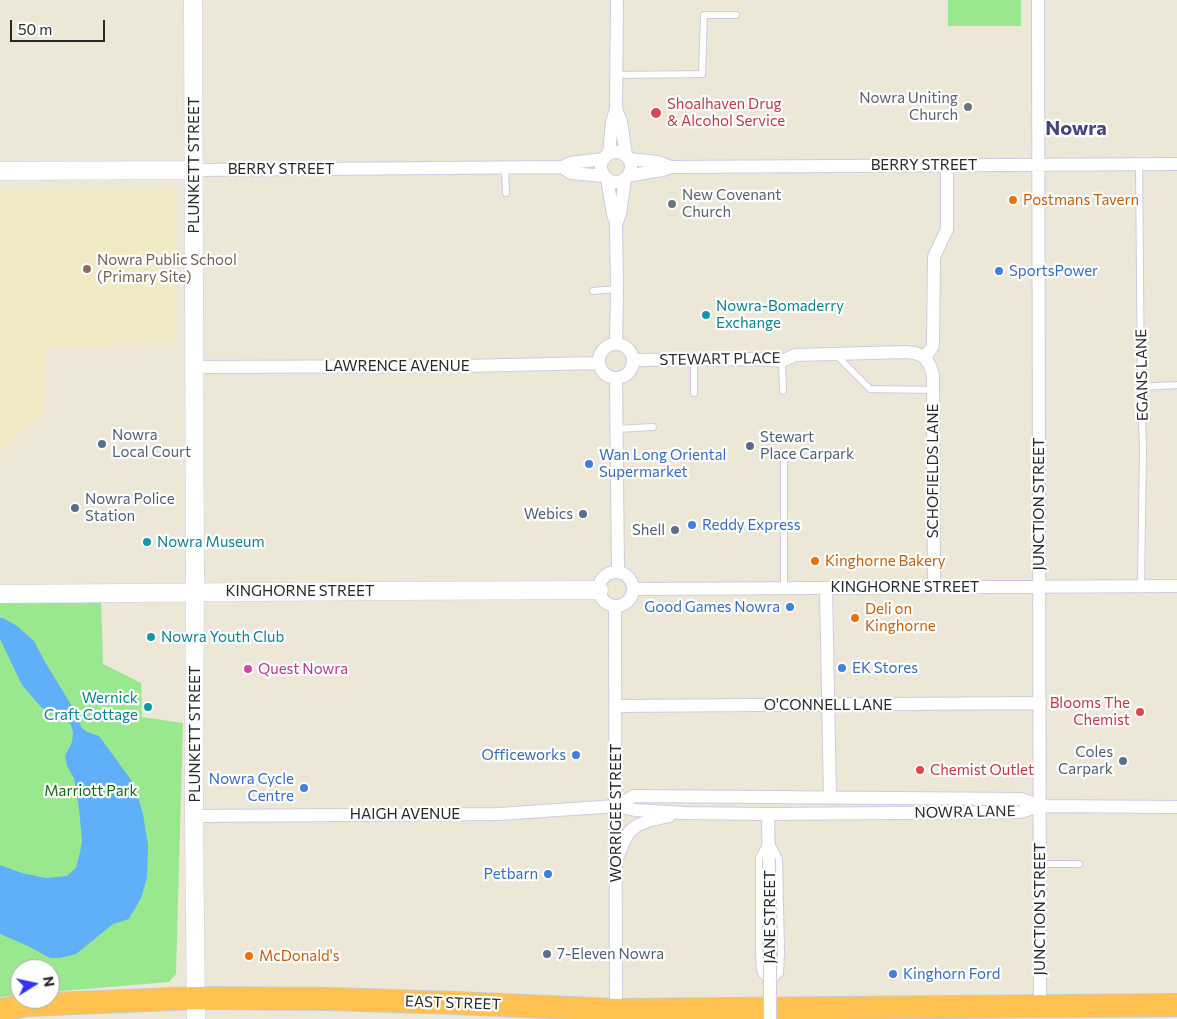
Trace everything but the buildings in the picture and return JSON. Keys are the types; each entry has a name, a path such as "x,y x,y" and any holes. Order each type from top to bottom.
{"highway":[{"name":"EAST STREET","path":"0,1010 28,1005 196,1008 332,999 466,1003 616,1015 1177,1005"}],"street":[{"name":"PLUNKETT STREET","path":"194,0 194,816 196,1008"},
{"path":"616,344 616,225 606,177 601,167 606,156 616,109 617,0"},
{"name":"JUNCTION STREET","path":"1038,0 1040,1007"},
{"path":"606,177 616,182 630,173 631,165 627,157 621,122 616,109"},
{"path":"606,156 612,152 619,152 627,157"},
{"name":"BERRY STREET","path":"0,171 562,167 570,163 606,156"},
{"name":"BERRY STREET","path":"627,157 658,162 671,167"},
{"name":"BERRY STREET","path":"626,177 671,167 1177,164"},
{"path":"925,358 933,346 934,257 947,229 946,165"},
{"name":"BERRY STREET","path":"562,167 571,173 606,177"},
{"path":"616,225 620,214 626,177"},
{"path":"616,344 621,344 630,350 633,360 633,365 628,373 616,378 603,372 599,363 601,352 605,348 616,344"},
{"name":"STEWART PLACE","path":"633,360 761,359 782,361 794,355 906,352 916,353 925,358"},
{"name":"SCHOFIELDS LANE","path":"925,358 932,371 933,390 934,587"},
{"name":"LAWRENCE AVENUE","path":"194,367 463,366 599,363"},
{"path":"616,378 618,572"},
{"path":"618,572 627,576 633,584 631,598 620,606 606,603 599,590 604,576 608,573 618,572"},
{"name":"KINGHORNE STREET","path":"633,589 1177,586"},
{"path":"826,588 830,798"},
{"name":"KINGHORNE STREET","path":"0,594 599,590"},
{"name":"WORRIGEE STREET","path":"616,606 616,1015"},
{"name":"O'CONNELL LANE","path":"616,706 1040,703"},
{"name":"NOWRA LANE","path":"616,806 634,796 732,796 1021,799 1040,806"},
{"name":"NOWRA LANE","path":"732,796 768,814"},
{"name":"NOWRA LANE","path":"768,814 802,798"},
{"name":"HAIGH AVENUE","path":"194,816 499,814 616,806"},
{"name":"NOWRA LANE","path":"616,806 634,810 684,813 768,814 1020,812 1040,806"},
{"path":"1040,806 1177,807"},
{"name":"NOWRA LANE","path":"616,860 630,831 638,825 684,813"},
{"name":"JANE STREET","path":"768,814 770,1019"}],"lane":[{"path":"617,75 702,74 704,15 736,15"},
{"name":"EGANS LANE","path":"1140,164 1143,450 1142,586"},
{"path":"505,168 506,193"},
{"path":"593,291 617,289"},
{"path":"835,354 870,389 933,390"},
{"path":"694,359 694,393"},
{"path":"782,361 783,391"},
{"path":"1141,387 1177,385"},
{"path":"616,429 653,426"},
{"path":"784,454 784,588"},
{"path":"769,839 779,859 781,951 780,973 775,978 766,979 760,970 759,858 769,839"},
{"path":"1040,864 1079,864"}],"shaded area":[{"name":"Nowra Public School (Primary Site)","path":"168,189 175,194 175,344 45,347 44,410 0,453 0,190"}],"green space":[{"path":"948,0 1021,0 1021,26 948,26"},
{"name":"Marriott Park","path":"0,600 101,600 103,664 141,683 142,717 183,723 176,974 169,982 60,991 60,959 10,959 10,996 0,997"}],"water":[{"path":"0,618 17,626 34,641 78,716 81,727 87,732 99,736 134,784 143,814 148,845 147,878 141,898 129,919 113,924 76,954 60,958 50,958 0,934 0,865 22,873 46,878 67,876 76,868 82,841 74,778 67,766 65,756 72,742 73,733 71,725 64,718 52,714 41,707 22,685 0,639"}],"place":[{"name":"Nowra Uniting Church","path":"968,107"},
{"name":"Shoalhaven Drug & Alcohol Service","path":"656,113"},
{"name":"Postmans Tavern","path":"1013,200"},
{"name":"New Covenant Church","path":"672,204"},
{"name":"Nowra Public School (Primary Site)","path":"87,269"},
{"name":"SportsPower","path":"999,271"},
{"name":"Nowra-Bomaderry Exchange","path":"706,315"},
{"name":"Nowra Local Court","path":"102,444"},
{"name":"Stewart Place Carpark","path":"750,446"},
{"name":"Wan Long Oriental Supermarket","path":"589,464"},
{"name":"Nowra Police Station","path":"75,508"},
{"name":"Webics","path":"583,514"},
{"name":"Reddy Express","path":"692,525"},
{"name":"Shell","path":"675,530"},
{"name":"Nowra Museum","path":"147,542"},
{"name":"Kinghorne Bakery","path":"815,561"},
{"name":"Good Games Nowra","path":"790,607"},
{"name":"Deli on Kinghorne","path":"855,618"},
{"name":"Nowra Youth Club","path":"151,637"},
{"name":"EK Stores","path":"842,668"},
{"name":"Quest Nowra","path":"248,669"},
{"name":"Wernick Craft Cottage","path":"148,707"},
{"name":"Blooms The Chemist","path":"1140,712"},
{"name":"Officeworks","path":"576,755"},
{"name":"Coles Carpark","path":"1123,761"},
{"name":"Chemist Outlet","path":"920,770"},
{"name":"Nowra Cycle Centre","path":"304,788"},
{"name":"Petbarn","path":"548,874"},
{"name":"7-Eleven Nowra","path":"547,954"},
{"name":"McDonald's","path":"249,956"},
{"name":"Kinghorn Ford","path":"893,974"}],"district":[{"name":"Nowra","path":"1076,128"}]}
